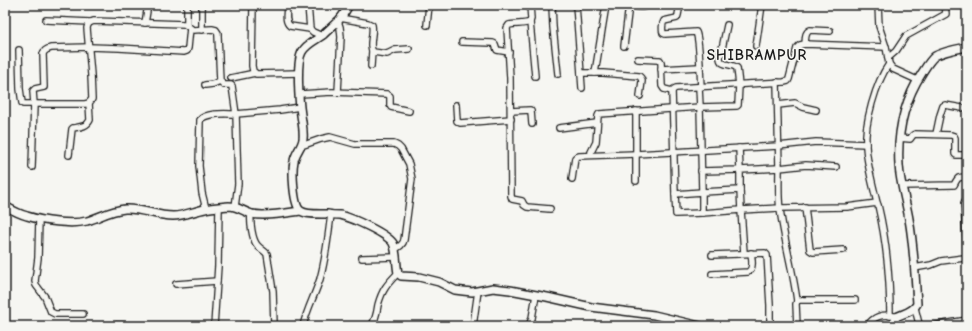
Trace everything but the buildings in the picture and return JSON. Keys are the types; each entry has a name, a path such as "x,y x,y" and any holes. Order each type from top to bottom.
{"street":[{"path":"145,23 148,5"},
{"path":"32,168 33,91 44,87 44,51 51,48 89,47 184,52 188,48 187,5"},
{"path":"202,5 202,30"},
{"path":"253,5 252,66 253,71 255,72"},
{"path":"287,5 286,19 290,26 310,29 322,36"},
{"path":"308,5 310,29"},
{"path":"300,211 297,207 296,201 293,169 296,154 301,146 303,137 300,107 300,59 302,52 307,46 322,36 339,20 349,5"},
{"path":"427,25 429,5"},
{"path":"530,5 535,76"},
{"path":"552,5 558,74"},
{"path":"576,5 582,88"},
{"path":"595,73 606,5"},
{"path":"624,46 628,5 648,7 650,5"},
{"path":"680,5 677,18 664,21 662,31 665,34 696,32 697,35 700,87 702,213"},
{"path":"756,46 762,5"},
{"path":"878,5 879,26 889,61 893,69 917,80"},
{"path":"895,326 888,258 883,227 867,159 866,144 868,122 880,80 896,50 906,36 946,14 945,5"},
{"path":"46,20 184,24 194,30 216,30 218,33 220,81 224,85 232,86 236,114 238,184 235,207"},
{"path":"339,20 368,23 372,25 371,66"},
{"path":"338,92 341,36 339,20"},
{"path":"69,155 72,129 86,125 90,120 89,103 92,99 87,28 90,22"},
{"path":"530,22 513,23 507,28 511,111 511,198 522,201 527,207 550,209"},
{"path":"591,155 596,142 599,114 737,106 739,85 737,68 736,66 722,63 720,58 727,25"},
{"path":"805,44 806,33 808,31 830,31"},
{"path":"462,42 493,43 495,44 497,50 509,52"},
{"path":"877,204 847,207 780,208 676,214 672,92 676,88 788,81 790,79 797,48 800,45 886,47"},
{"path":"921,326 919,324 915,308 914,268 909,219 899,167 899,138 907,101 917,80 929,62 936,56 946,52 967,47"},
{"path":"372,50 373,52 387,54 395,50 409,49"},
{"path":"19,50 22,103 89,103"},
{"path":"638,60 660,60 662,86 664,89 672,92"},
{"path":"661,69 699,67"},
{"path":"231,78 255,72 256,74 299,74"},
{"path":"581,73 639,76 642,81 640,96"},
{"path":"205,84 213,84 220,81"},
{"path":"777,82 780,208 794,280 797,301 797,326"},
{"path":"300,94 338,92 389,94 391,107 409,111"},
{"path":"778,105 795,103 803,107 816,110"},
{"path":"456,105 457,121 460,124 511,119"},
{"path":"936,134 943,106 945,105 962,108"},
{"path":"206,209 202,193 199,166 200,120 208,115 236,114 300,107"},
{"path":"511,111 530,110 532,124"},
{"path":"636,111 636,180"},
{"path":"559,128 597,123"},
{"path":"899,138 910,138 916,134 951,135 955,138 955,154 967,155"},
{"path":"301,146 330,137 355,144 394,144 401,149 409,164 412,179 403,244 394,249"},
{"path":"572,179 575,158 579,156 674,152 822,142 866,144"},
{"path":"739,148 744,253"},
{"path":"701,171 779,168 806,165 836,167"},
{"path":"902,186 954,185 958,178 967,177"},
{"path":"675,194 740,190"},
{"path":"914,268 931,265 940,261 967,257 964,203 967,200"},
{"path":"5,206 20,214 39,219 70,223 79,223 117,210 126,209 173,216 206,209 235,207 251,214 264,215 300,211 306,213 338,215 347,217 373,228 387,237 392,242 398,273 401,276 419,277 439,282 455,290 472,292 493,288 510,290 591,307 654,315 700,326"},
{"path":"805,207 810,250 813,252 843,250"},
{"path":"214,326 218,266 219,208"},
{"path":"251,214 251,225 255,241 258,247 267,254 274,291 274,326"},
{"path":"303,326 324,263 331,215"},
{"path":"39,219 36,285 51,312 55,314 82,314"},
{"path":"712,255 744,253 765,253 767,255 770,326"},
{"path":"712,274 751,271 752,253"},
{"path":"362,258 396,257"},
{"path":"372,326 383,290 398,273"},
{"path":"176,284 217,281"},
{"path":"473,326 478,291"},
{"path":"529,326 536,295"},
{"path":"797,301 855,300"},
{"path":"867,326 871,320 879,316 893,316 915,308"},
{"path":"932,326 967,320"},
{"path":"116,325 140,326"}],"district":[{"name":"SHIBRAMPUR","path":"757,55"}]}
